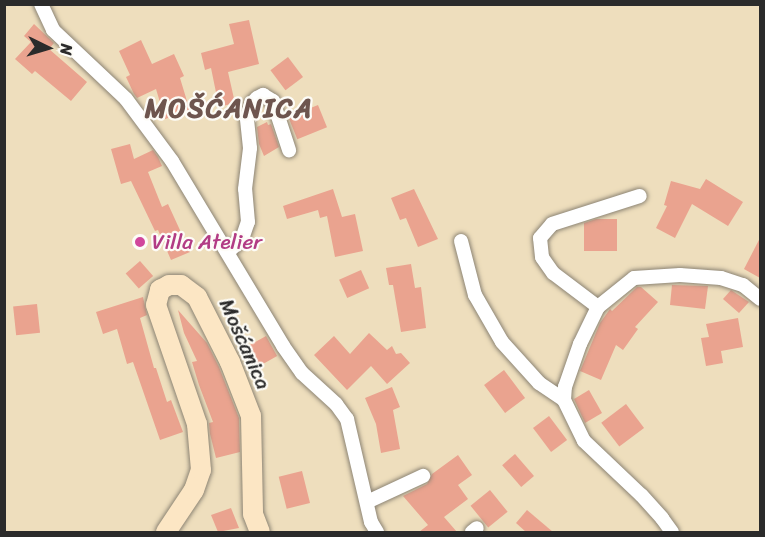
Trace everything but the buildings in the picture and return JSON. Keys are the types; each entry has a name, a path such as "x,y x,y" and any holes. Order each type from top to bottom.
{"main road":[{"name":"Mošćanica","path":"166,532 195,490 201,470 197,424 156,305 160,290 169,285 181,285 197,297 230,362 251,416 253,514 260,532"}],"street":[{"path":"41,4 53,30 126,99 172,161 302,373 336,404 347,419 371,522 377,532"},
{"path":"228,252 242,239 248,222 245,189 250,148 247,118 251,104 257,98 263,95 273,101 288,150"},
{"path":"598,307 553,273 542,257 540,238 552,224 640,196"},
{"path":"461,241 475,295 502,342 539,383 564,400 584,441 641,495 672,532"},
{"path":"564,400 565,387 580,344 598,307 634,278 680,275 720,278 743,285 760,298"},
{"path":"367,502 423,476"}],"place":[{"name":"Villa Atelier","path":"140,242"}],"district":[{"name":"MOŠĆANICA","path":"229,109"}]}
